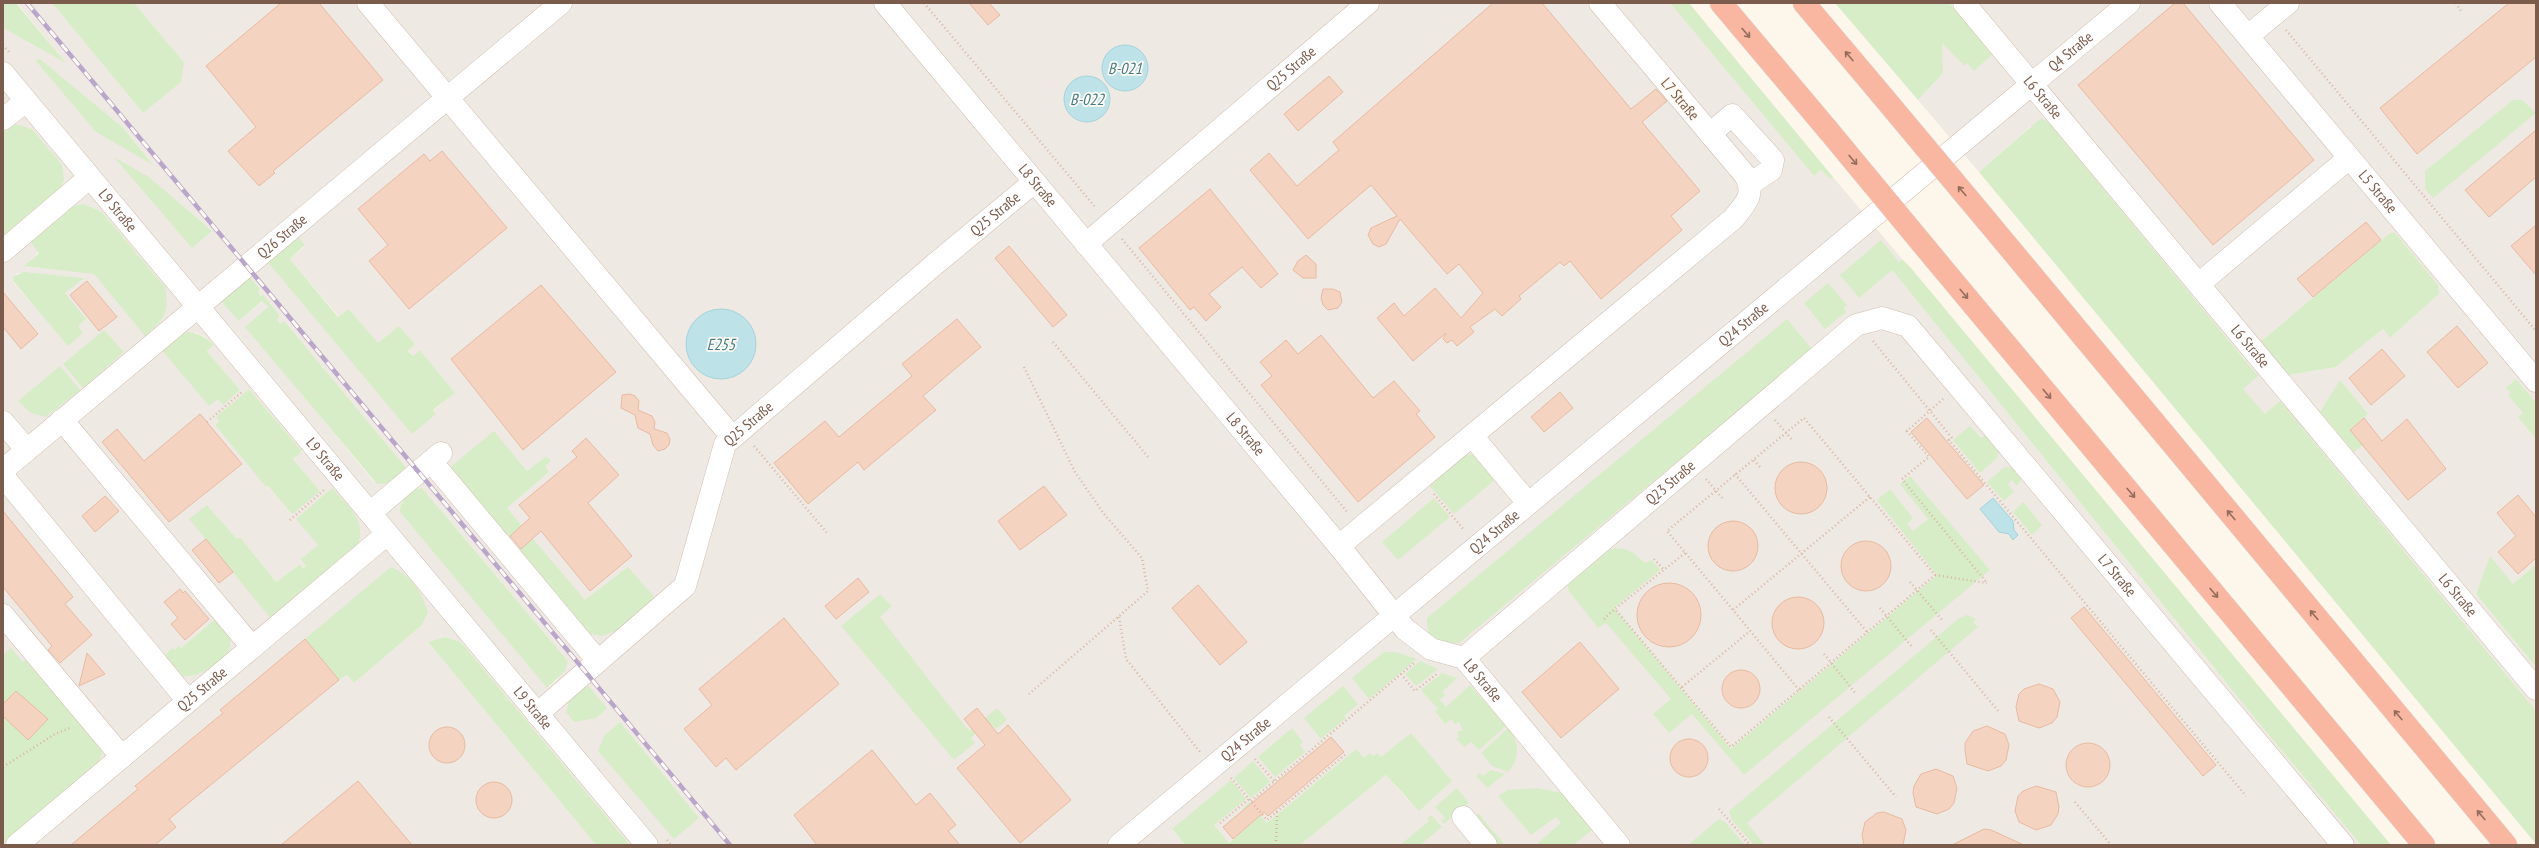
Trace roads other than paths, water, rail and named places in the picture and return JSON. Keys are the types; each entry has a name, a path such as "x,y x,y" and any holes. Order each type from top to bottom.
{"highway":[{"path":"1721,3 2424,845"},
{"path":"1804,3 2506,845"}],"lane":[{"path":"368,3 447,98 736,434"},
{"name":"Q26 Straße","path":"3,470 561,3"},
{"name":"L8 Straße","path":"885,3 1339,546 1394,616 1431,649 1461,657 1619,845"},
{"name":"Q25 Straße","path":"1086,244 1368,3"},
{"name":"L7 Straße","path":"1600,3 1710,134 1750,192"},
{"name":"L6 Straße","path":"1964,3 2200,283 2536,689"},
{"name":"Q4 Straße","path":"1958,147 2130,3"},
{"name":"L5 Straße","path":"2220,3 2536,381"},
{"path":"2248,36 2280,9"},
{"name":"L9 Straße","path":"3,73 89,178 258,378 647,845"},
{"path":"3,119 26,100"},
{"path":"1339,546 1733,219 1750,192 1771,170 1773,160 1732,115 1710,134"},
{"name":"Q24 Straße","path":"1119,845 1221,772 1394,616 1528,503 1958,147"},
{"path":"2200,283 2349,158"},
{"path":"3,250 89,178"},
{"name":"Q25 Straße","path":"538,714 685,586 725,444 1034,182"},
{"name":"L7 Straße","path":"1882,318 1908,326 2343,845"},
{"name":"Q23 Straße","path":"1461,657 1859,324 1882,318"},
{"path":"62,420 252,647"},
{"path":"3,422 26,450"},
{"path":"1472,437 1528,503"},
{"path":"370,513 436,457 598,661"},
{"path":"3,476 188,701"},
{"name":"Q25 Straße","path":"17,845 387,534"},
{"path":"3,615 122,757"},
{"path":"1463,817 1486,845"}],"water":[{"name":"B-021","path":"1125,45 1138,49 1144,55 1148,68 1144,81 1138,87 1125,91 1112,87 1106,81 1102,68 1106,55 1112,49"},
{"name":"B-022","path":"1087,76 1100,80 1106,86 1110,99 1106,112 1100,118 1087,122 1074,118 1068,112 1064,99 1068,86 1074,80"},
{"name":"E255","path":"721,309 734,312 746,319 753,331 756,344 753,357 746,369 734,376 721,379 708,376 696,369 689,357 686,344 689,331 696,319 708,312"},
{"path":"1993,498 2013,521 2014,530 2018,535 2013,540 2009,534 1999,532 1980,509"}],"railway":[{"path":"27,3 730,845"}]}
